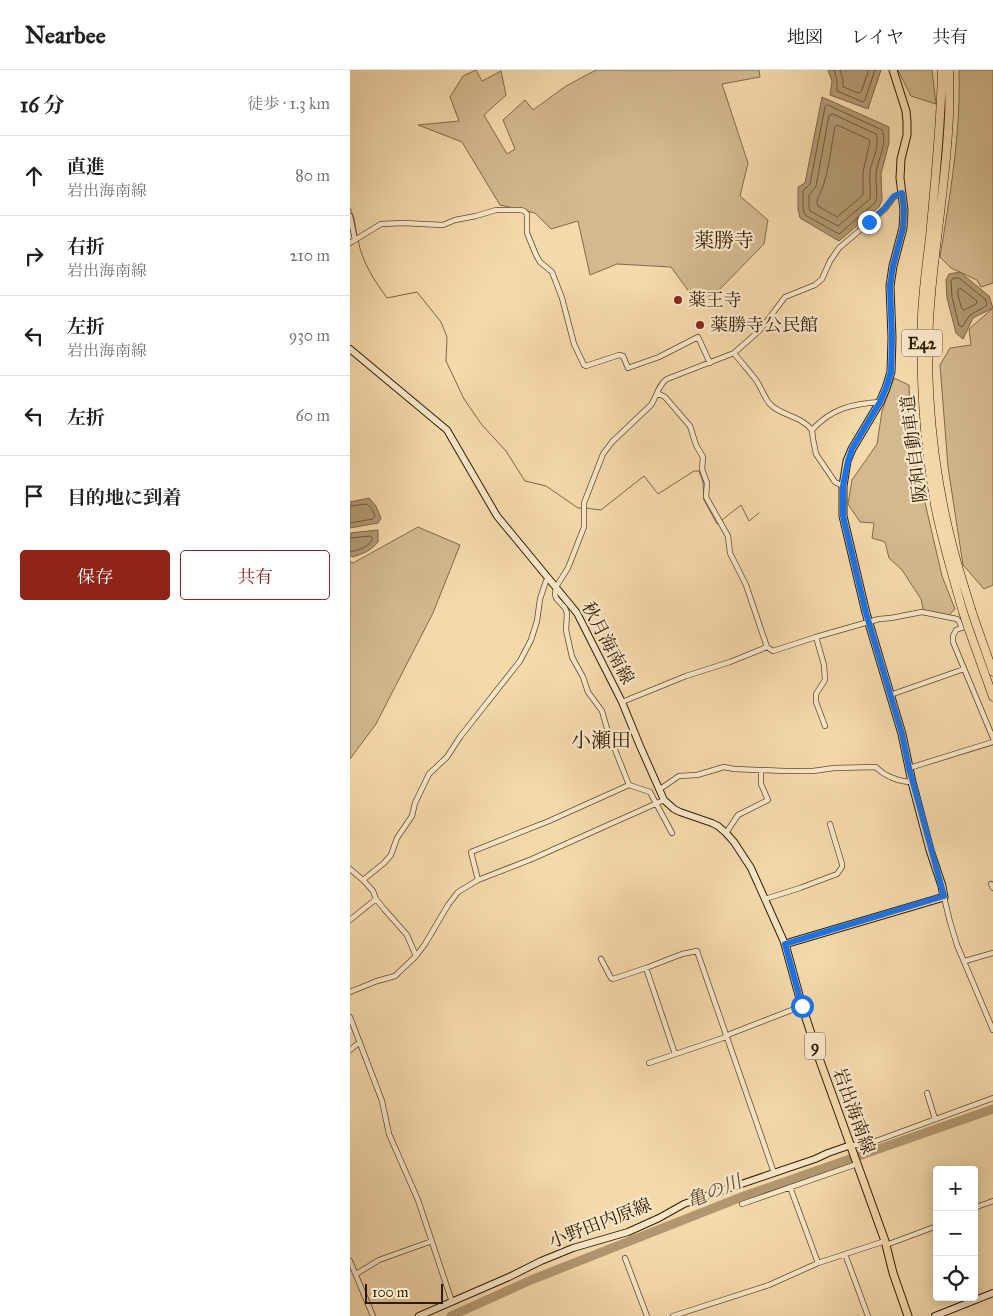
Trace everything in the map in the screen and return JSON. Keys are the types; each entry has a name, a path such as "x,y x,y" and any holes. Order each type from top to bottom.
{"highway":[{"name":"阪和自動車道","path":"942,70 939,142 922,314 922,396 936,507 944,541 972,625 993,697"},
{"name":"阪和自動車道","path":"948,70 950,114 928,348 930,405 935,453 943,500 967,611"},
{"name":"阪和自動車道","path":"972,625 993,672"}],"main road":[{"path":"664,800 674,809 712,823 726,833 751,868 785,944 944,896 912,782 902,734 868,621 843,516 843,486 846,467 852,449 880,402 891,372 890,286 903,228 904,210 900,178 901,160 907,134 906,111 892,70"},
{"name":"秋月海南線","path":"350,349 447,430 497,516 577,613 622,702 664,800"},
{"name":"岩出海南線","path":"785,944 820,1061 886,1243 893,1273 908,1316"},
{"name":"小野田内原線","path":"419,1316 573,1248 628,1232 684,1204 852,1148"},
{"path":"935,1316 993,1293"}],"street":[{"path":"630,785 608,732 602,711 588,692 583,677 572,657 566,630 567,613 555,594 556,587 568,568 584,527 584,503 603,454 612,442 651,405 666,379 734,353 760,330 785,297 822,279 830,261 839,248 884,209 894,196 902,193"},
{"path":"350,243 381,224 386,223 443,225 455,220 496,210 524,211 527,214 527,232 540,262 552,272 562,298 574,344 584,365 586,366 619,355 623,356 628,368 659,357 698,336 710,363"},
{"path":"350,216 355,240"},
{"path":"734,353 757,381 770,404 777,410 808,424 812,430 816,454 835,482 843,486"},
{"path":"657,393 665,396 690,426 696,445 703,457 702,469 707,483 706,497 728,536 730,553 746,585 767,647 773,651 868,621 922,612 957,619 972,625"},
{"path":"812,430 828,415 850,406 880,402"},
{"path":"363,880 391,855 397,838 412,816 415,804 429,774 447,757 460,737 520,661 537,621 540,599 546,581 549,578"},
{"path":"972,625 956,630 952,636 953,642 993,738"},
{"path":"816,637 824,665 825,680 816,694 816,702 826,726"},
{"path":"622,702 686,676 730,662 767,647"},
{"path":"890,694 964,669"},
{"path":"909,768 993,742"},
{"path":"660,789 679,776 697,775 724,767 734,769 813,771 834,768 876,767 888,776 912,782"},
{"path":"726,833 738,815 768,800 761,784 762,770"},
{"path":"478,880 471,852 549,821 630,785 650,792 672,833"},
{"path":"350,992 395,976 416,956 425,944 458,892 478,880 532,859 664,800"},
{"path":"765,899 837,874 842,864 830,824"},
{"path":"350,869 356,872 363,880 376,899 407,935 416,956"},
{"path":"944,896 957,945 993,1030"},
{"path":"350,920 376,899"},
{"path":"601,958 610,978 613,979 682,954 697,952 774,1173"},
{"path":"965,961 993,953"},
{"path":"646,968 675,1054"},
{"path":"649,1064 726,1037 802,1006"},
{"path":"350,1017 382,1101 391,1140 418,1200 452,1302"},
{"path":"350,1050 360,1042"},
{"path":"927,1093 935,1119"},
{"path":"852,1148 865,1145 993,1098"},
{"path":"742,1204 857,1163"},
{"path":"790,1187 818,1263"},
{"path":"978,1207 993,1201"},
{"path":"673,1316 769,1285 818,1263 933,1227"},
{"path":"356,1274 379,1260 432,1241"},
{"path":"845,1254 868,1316"},
{"path":"625,1258 647,1316"},
{"path":"350,1261 373,1316"}],"shaded area":[{"path":"476,70 482,81 501,71 506,95 484,115 507,154 515,149 503,120 525,100 533,110 566,86 596,70 759,70 760,77 722,84 748,163 740,196 768,220 764,244 720,289 698,304 671,267 617,264 590,275 578,221 551,229 535,213 500,205 462,142 418,125 459,121 450,97 463,76"},
{"path":"898,70 932,70 936,104 911,96"},
{"path":"959,70 993,70 993,283 981,287 977,280 951,268 940,257 957,141"},
{"path":"993,308 993,585 984,589 963,565 948,467 940,365 950,348 971,345 969,329"},
{"path":"894,378 909,385 911,442 942,576 955,609 946,618 924,613 921,599 902,570 889,558 885,542 872,538 874,523 860,522 848,504 852,480 877,444 882,411"},
{"path":"418,527 460,545 433,613 376,724 350,759 350,561 353,563"}],"water":[{"path":"828,70 881,70 868,109 830,95 832,81"},
{"path":"822,97 889,127 889,143 881,174 882,200 879,207 839,241 800,218 798,209 798,187 805,183"},
{"path":"960,272 989,296 993,308 973,318 963,339 956,333 947,298 946,280 949,274"},
{"path":"369,498 376,506 381,518 378,523 350,528 350,502"},
{"path":"378,530 378,542 375,545 363,553 350,556 350,533"}],"waterway":[{"path":"350,208 357,236"},
{"path":"358,240 373,278 387,298 417,292 441,322 447,337 446,361 464,399 482,425 506,451 525,481 546,486 578,508 581,508"},
{"path":"585,508 601,510 644,476 658,494 694,471 699,471 703,482 704,500 717,524 719,523"},
{"path":"722,520 741,505 749,521 759,513"},
{"name":"亀の川","path":"451,1316 531,1280 744,1196 993,1109"}],"place":[{"name":"薬王寺","path":"678,300"},
{"name":"薬勝寺公民館","path":"700,325"}],"district":[{"name":"薬勝寺","path":"724,240"},
{"name":"小瀬田","path":"601,740"}],"route":[{"path":"802,1006 785,944 944,896 916,797 902,734 866,613 843,516 844,474 848,461 852,449 880,402 891,372 890,286 903,228 904,210 902,193 894,196 884,209 869,222"}]}
